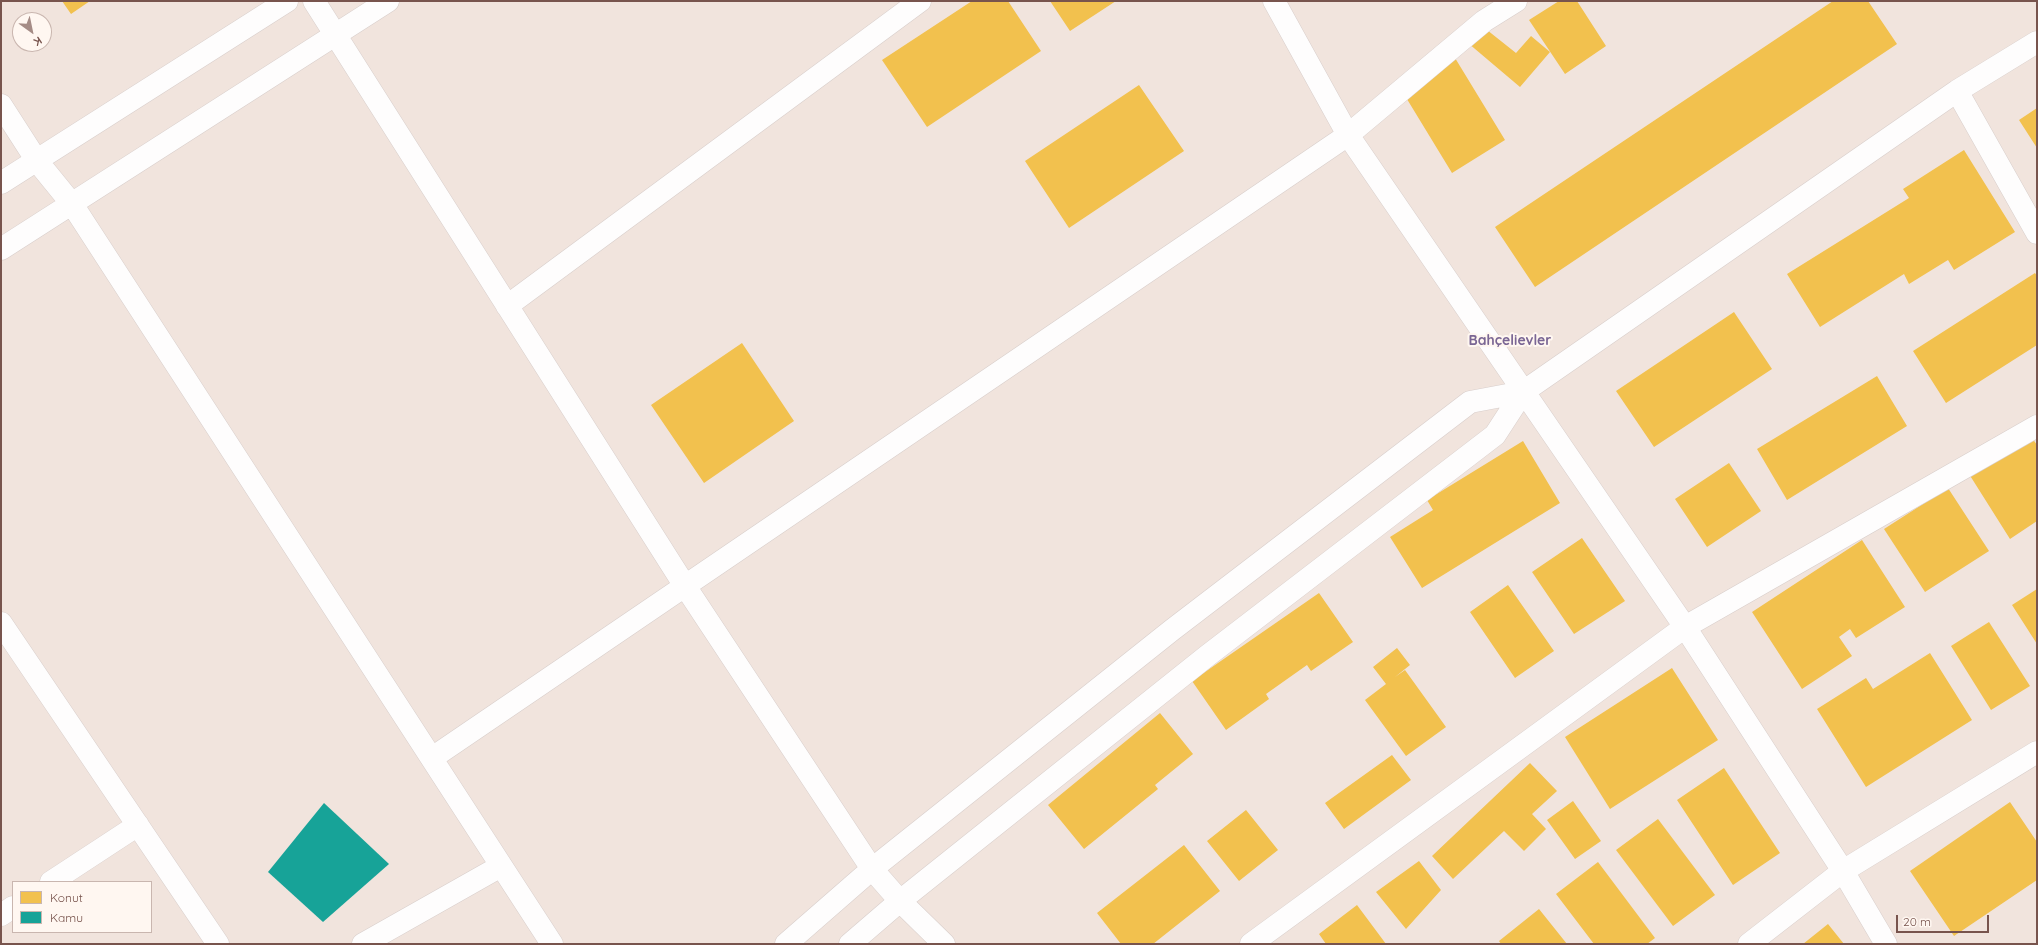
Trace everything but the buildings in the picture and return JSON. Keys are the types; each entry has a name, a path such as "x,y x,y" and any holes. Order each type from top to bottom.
{"street":[{"path":"314,1 506,306 685,586 872,869 900,901 944,944"},
{"path":"1,249 388,1"},
{"path":"506,306 920,1"},
{"path":"1274,1 1348,134 1685,627 1843,871 1886,944"},
{"path":"432,758 1348,134 1484,21 1516,1"},
{"path":"1,183 282,2"},
{"path":"850,944 900,901 1207,656 1495,435 1523,392 1957,90 2037,42"},
{"path":"1957,90 2037,233"},
{"path":"1,105 37,161 72,204 552,944"},
{"path":"786,944 872,869 1172,630 1470,402 1523,392"},
{"path":"1251,944 1685,627 2037,426"},
{"path":"1,623 218,944"},
{"path":"1749,944 1843,871 2037,752"},
{"path":"53,881 138,826"},
{"path":"363,944 501,866"},
{"path":"1,915 12,908"}],"shaded area":[{"path":"1,1 2037,1 2037,944 1,944"}],"district":[{"name":"Bahçelievler","path":"1510,341"}]}
